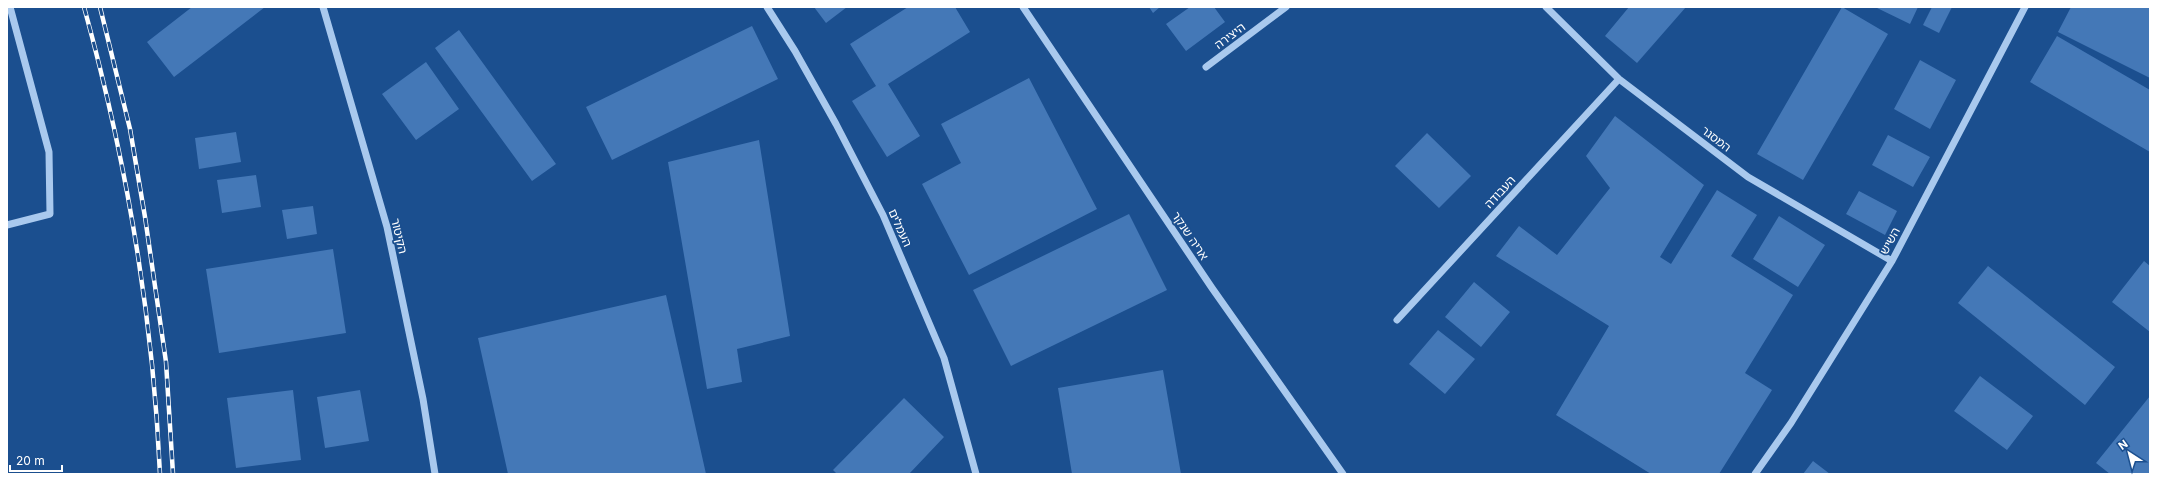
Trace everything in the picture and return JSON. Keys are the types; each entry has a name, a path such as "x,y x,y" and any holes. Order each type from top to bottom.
{"street":[{"path":"7,225 50,214 49,152 10,7"},
{"name":"הקיטור","path":"323,7 386,227 423,399 435,474"},
{"name":"העמלים","path":"767,7 795,51 836,124 882,215 944,358 976,474"},
{"name":"אריה שנקר","path":"1023,7 1212,288 1343,474"},
{"name":"היצירה","path":"1206,67 1286,7"},
{"name":"המסגר","path":"1546,7 1619,79 1748,177 1892,261"},
{"name":"השיש","path":"1755,474 1791,423 1892,261 2025,7"},
{"name":"העבודה","path":"1397,320 1619,79"}],"building":[{"path":"192,7 265,7 174,77 147,42"},
{"path":"814,7 847,7 826,23"},
{"path":"908,7 955,7 970,32 888,84 920,136 887,157 852,101 876,86 850,44"},
{"path":"1149,7 1160,7 1153,13"},
{"path":"1190,7 1214,7 1225,22 1186,51 1166,24"},
{"path":"1629,7 1686,7 1637,63 1605,36"},
{"path":"1842,7 1888,34 1803,180 1757,154"},
{"path":"1875,7 1918,7 1910,24"},
{"path":"1932,7 1952,7 1939,33 1923,25"},
{"path":"2071,7 2150,7 2150,78 2058,32"},
{"path":"752,26 778,79 612,160 586,107"},
{"path":"459,30 556,164 532,181 435,48"},
{"path":"2057,36 2150,90 2150,152 2030,82"},
{"path":"1920,60 1956,80 1930,129 1894,109"},
{"path":"426,62 459,109 416,140 382,94"},
{"path":"1029,78 1097,209 969,275 922,184 961,163 941,124"},
{"path":"1615,116 1704,185 1660,257 1671,264 1717,190 1757,215 1731,256 1793,295 1745,373 1772,390 1719,474 1651,474 1556,415 1609,326 1496,256 1519,226 1557,255 1610,188 1586,156"},
{"path":"236,132 241,162 199,169 195,138"},
{"path":"1427,133 1471,176 1439,208 1395,166"},
{"path":"1888,135 1930,157 1913,187 1872,165"},
{"path":"759,140 790,336 737,349 742,382 707,389 668,162"},
{"path":"256,175 261,207 222,213 217,180"},
{"path":"1859,191 1897,211 1885,235 1846,214"},
{"path":"313,206 317,234 287,239 282,210"},
{"path":"1129,214 1167,290 1011,366 973,290"},
{"path":"1779,216 1825,245 1798,287 1753,259"},
{"path":"333,249 346,333 219,353 206,269"},
{"path":"2144,261 2150,266 2150,332 2112,302"},
{"path":"1988,266 2115,367 2085,405 1958,303"},
{"path":"1474,282 1510,312 1481,347 1445,317"},
{"path":"666,295 706,474 508,474 478,338"},
{"path":"1438,330 1475,359 1445,394 1409,364"},
{"path":"1163,370 1181,474 1072,474 1058,388"},
{"path":"1980,376 2033,416 2007,450 1954,411"},
{"path":"293,390 301,460 236,468 227,398"},
{"path":"360,390 369,441 325,448 317,397"},
{"path":"2150,396 2150,474 2110,474 2096,463"},
{"path":"904,398 944,437 909,474 837,474 833,470"},
{"path":"1813,461 1830,474 1803,474"}],"railway":[{"path":"84,7 113,122 135,238 151,356 160,474"},
{"path":"100,7 130,129 145,217 166,362 173,474"}]}
